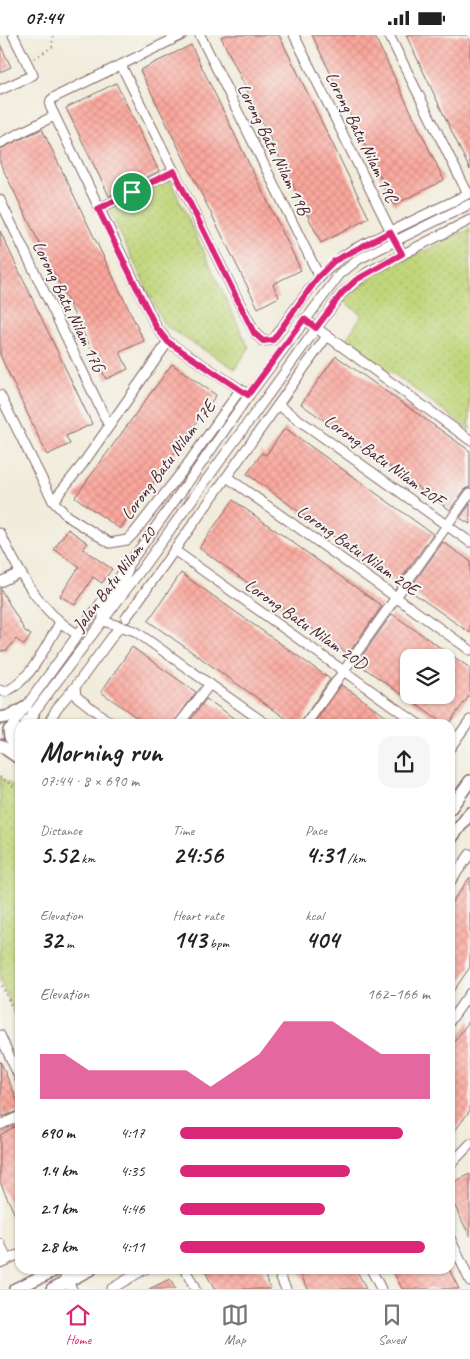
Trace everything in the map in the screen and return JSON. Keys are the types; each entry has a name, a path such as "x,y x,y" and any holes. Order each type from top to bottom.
{"main road":[{"path":"0,718 17,713 30,715"},
{"path":"0,745 15,756"},
{"path":"455,802 470,781"},
{"path":"455,833 470,813"},
{"path":"15,1289 47,1274"},
{"path":"52,1289 70,1285 84,1274"}],"street":[{"path":"0,90 33,75 13,35"},
{"path":"182,35 51,100 50,107 156,327 168,342 248,395"},
{"name":"Lorong Batu Nilam 19B","path":"200,35 319,276"},
{"name":"Lorong Batu Nilam 19C","path":"294,35 402,254"},
{"path":"121,65 254,333 263,341 268,342 273,340 319,276 340,258 469,194 389,35"},
{"path":"0,143 54,116"},
{"path":"98,209 174,171"},
{"name":"Lorong Batu Nilam 17G","path":"0,200 109,425"},
{"name":"Jalan Batu Nilam 20","path":"30,715 77,634 199,467 248,395 340,273 359,259 470,204"},
{"name":"Jalan Batu Nilam 20","path":"30,715 116,604 342,293 356,280 402,254 470,220"},
{"path":"304,319 470,440"},
{"path":"126,618 327,335"},
{"path":"1,399 53,501 168,342"},
{"name":"Lorong Batu Nilam 17E","path":"53,501 67,516 110,543 126,540 134,533 184,469 240,391"},
{"name":"Lorong Batu Nilam 20F","path":"278,405 470,542"},
{"name":"Jalan Batu Nilam 20","path":"199,467 207,465 222,445 226,447 228,452"},
{"name":"Lorong Batu Nilam 20E","path":"227,477 470,650"},
{"path":"309,719 395,596 470,493"},
{"path":"0,533 20,573 38,600 60,623 77,634"},
{"name":"Lorong Batu Nilam 20D","path":"174,550 411,719"},
{"path":"128,565 124,583 102,614 103,621 135,631 259,719"},
{"path":"0,582 20,573"},
{"path":"116,604 135,631"},
{"path":"0,690 5,692 15,688 25,677 60,623"},
{"path":"51,719 57,708 75,689 120,626"},
{"path":"183,719 210,684"},
{"path":"75,689 107,719"},
{"path":"455,740 470,720"},
{"path":"455,875 470,854"},
{"path":"455,1014 470,993"},
{"path":"0,1035 15,1068"},
{"path":"0,1125 15,1118"},
{"path":"455,1160 470,1144"},
{"path":"0,1243 4,1261"},
{"path":"455,1250 470,1281"},
{"path":"111,1289 136,1274"},
{"path":"188,1274 195,1289"},
{"path":"279,1274 286,1289"},
{"path":"374,1274 381,1289"}],"path":[{"path":"27,63 52,47 53,35"},
{"path":"0,777 15,788"},
{"path":"0,981 15,1014"}],"green space":[{"path":"169,178 249,348 235,369 164,325 109,210"},
{"path":"470,229 470,430 346,339 362,315 342,300 380,272"},
{"path":"0,777 15,788 15,1014 0,981"}],"building":[{"path":"226,35 279,35 369,218 321,243 221,37"},
{"path":"312,35 374,35 444,180 394,205"},
{"path":"406,35 467,35 470,40 470,170"},
{"path":"0,44 11,67 0,72"},
{"path":"191,45 301,270 273,284 279,297 258,308 140,70"},
{"path":"116,83 159,171 109,196 66,108"},
{"path":"42,129 144,341 120,352 128,369 106,379 0,163 0,149"},
{"path":"0,231 92,424 66,436 70,444 47,455 0,355"},
{"path":"336,356 470,451 470,487 465,489 450,510 301,404"},
{"path":"172,364 216,395 120,529 75,497"},
{"path":"285,428 433,534 398,583 247,474 262,453 266,455"},
{"path":"233,500 382,606 348,654 199,548"},
{"path":"470,504 470,524 460,518"},
{"path":"68,529 88,543 83,549 112,569 102,583 93,577 75,605 60,596 79,567 54,549"},
{"path":"443,542 470,561 470,633 409,590"},
{"path":"181,573 330,679 303,719 287,719 148,621"},
{"path":"0,588 25,631 31,635 24,645 16,639 7,650 0,651"},
{"path":"392,614 443,649 400,649 400,693 357,663"},
{"path":"132,647 196,692 177,719 139,719 101,692"},
{"path":"455,658 470,668 470,695 452,719 437,719 415,704 455,704"},
{"path":"341,685 389,719 317,719"},
{"path":"206,699 234,719 191,719"},
{"path":"470,877 470,967 455,989 455,898"},
{"path":"470,1020 470,1110 455,1131 455,1041"},
{"path":"0,1061 15,1095 15,1112 2,1117"},
{"path":"15,1126 15,1215 0,1182 0,1135"},
{"path":"470,1174 470,1237 455,1206 455,1182"},
{"path":"206,1274 264,1274 271,1289 214,1289"},
{"path":"300,1274 358,1274 366,1289 308,1289"},
{"path":"394,1274 452,1274 459,1289 402,1289"},
{"path":"170,1279 175,1289 149,1289"}],"route":[{"path":"174,171 254,333 263,341 273,340 319,276 334,261 390,232 402,254 356,280 342,293 316,328 304,319 248,395 168,342 156,327 98,209 132,192 174,171"}]}
